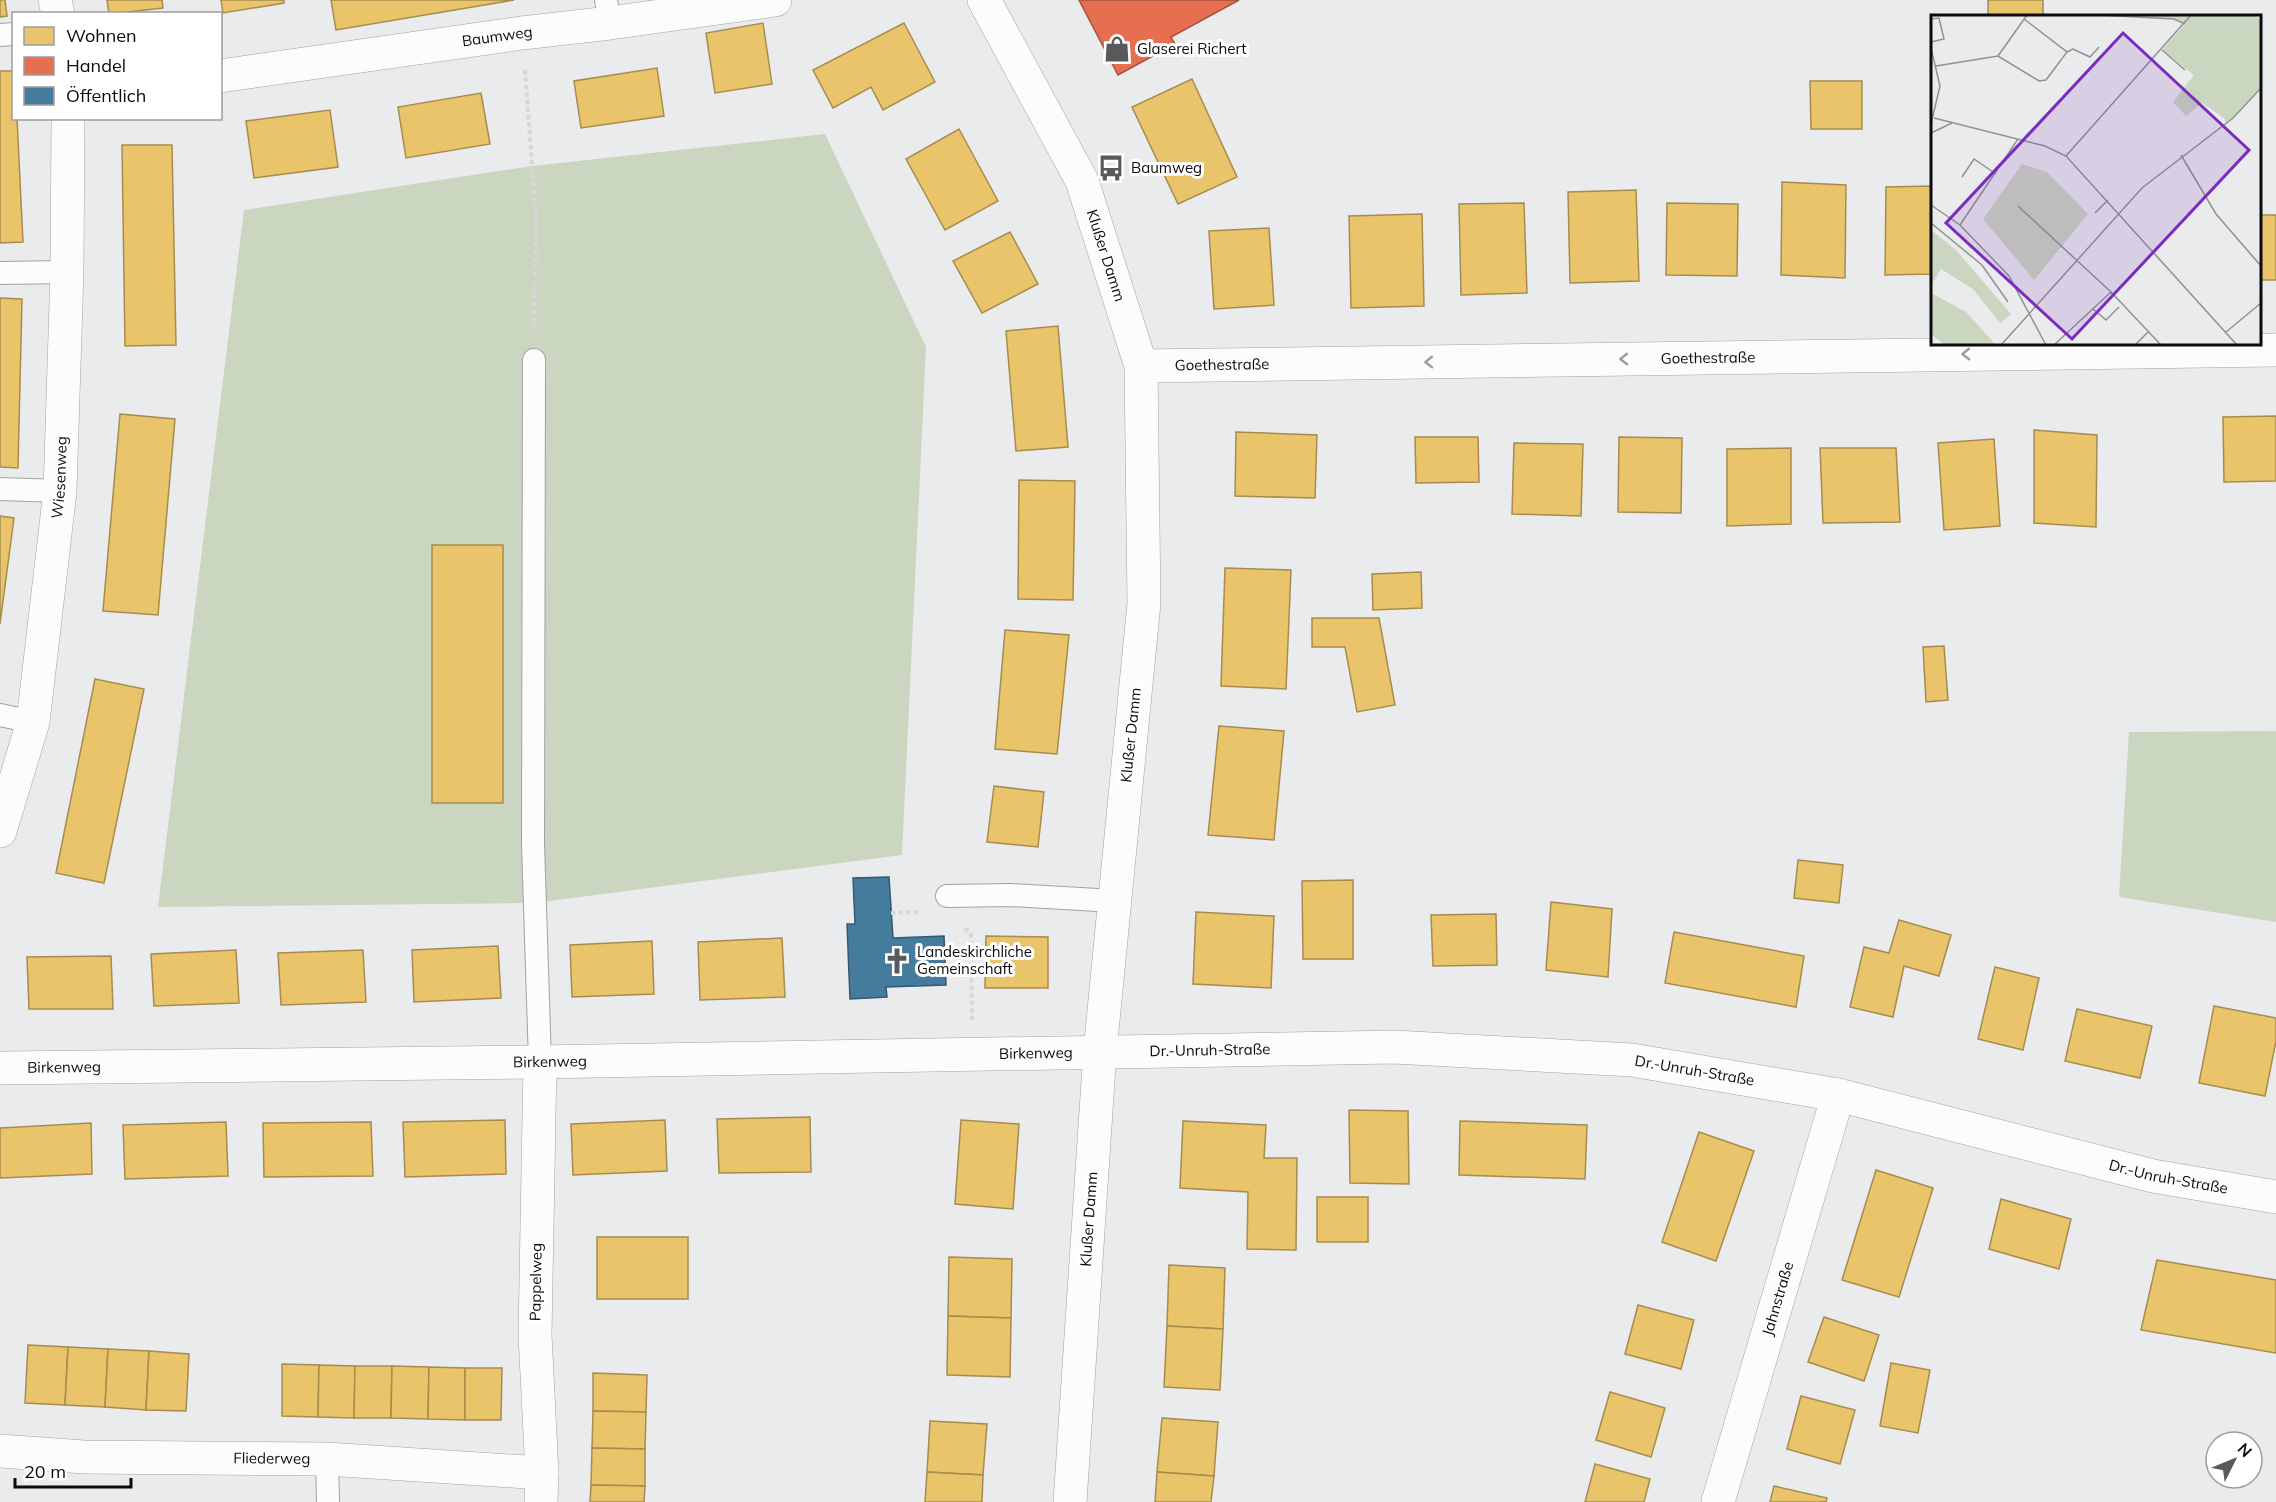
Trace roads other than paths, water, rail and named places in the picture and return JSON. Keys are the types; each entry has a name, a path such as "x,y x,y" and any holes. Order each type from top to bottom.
{"street":[{"name":"Baumweg","path":"222,76 522,33 608,12 775,0"},
{"name":"Klußer Damm","path":"984,0 1082,181 1141,366 1144,603 1100,1051 1070,1502"},
{"name":"Wiesenweg","path":"0,831 33,722 60,491 68,120"},
{"name":"Goethestraße","path":"1141,366 2276,350"},
{"name":"Dr.-Unruh-Straße","path":"1100,1051 1394,1047 1620,1060 1838,1095 2153,1176 2276,1197"},
{"name":"Birkenweg","path":"0,1068 540,1062 1100,1051"},
{"name":"Pappelweg","path":"540,1062 535,1335 542,1487"},
{"name":"Jahnstraße","path":"1718,1502 1838,1095"},
{"name":"Fliederweg","path":"0,1451 84,1457 327,1459 542,1487"}],"lane":[{"path":"0,273 66,272"},
{"path":"534,360 533,844 540,1062"},
{"path":"0,489 60,491"},
{"path":"0,716 33,722"},
{"path":"947,896 1010,895 1115,901"},
{"path":"327,1459 328,1502"}],"place":[{"name":"Glaserei Richert","path":"1117,49"},
{"name":"Baumweg","path":"1111,168"},
{"name":"Landeskirchliche Gemeinschaft","path":"897,961"}]}
